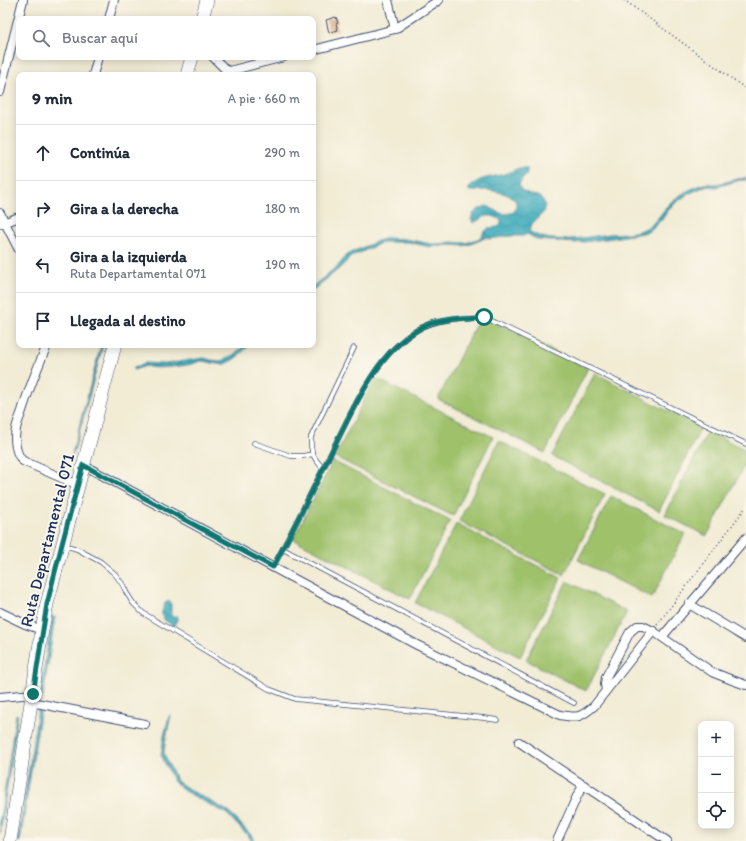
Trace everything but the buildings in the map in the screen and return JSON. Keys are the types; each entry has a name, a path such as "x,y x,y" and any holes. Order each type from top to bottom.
{"main road":[{"path":"203,16 207,0"},
{"path":"188,72 191,60"},
{"name":"Ruta Departamental 071","path":"10,841 47,604 114,348"}],"street":[{"path":"19,16 23,0"},
{"path":"110,16 114,0"},
{"path":"388,0 395,29"},
{"path":"316,49 395,29 439,0"},
{"path":"0,92 16,28"},
{"path":"94,72 97,60"},
{"path":"216,60 229,71 272,60"},
{"path":"0,213 2,224 16,245"},
{"path":"2,224 16,218"},
{"path":"46,348 27,393 16,429 18,453 19,457 23,461 78,485"},
{"path":"83,465 417,645 560,715 574,718 584,715 594,706 653,631"},
{"path":"662,637 746,538"},
{"path":"689,604 746,638"},
{"path":"0,612 42,630"},
{"path":"606,690 606,677 630,632 637,626 643,626 653,631 712,672 746,685"},
{"path":"0,697 32,698 145,724"},
{"path":"519,742 667,841"},
{"path":"557,841 578,794 584,785"}],"lane":[{"path":"273,567 348,419 381,363 397,345 419,328 435,322 451,319 484,317 746,444"},
{"path":"324,468 317,462 312,454 310,446 311,437 354,348"},
{"path":"254,443 291,456 312,454"},
{"path":"62,544 77,549 101,562 116,574 126,592 143,613 269,689 294,699 497,720"},
{"path":"283,549 574,703"}],"path":[{"path":"624,0 746,89"},
{"path":"653,631 746,507"}],"green space":[{"path":"481,314 588,368 545,453 438,399"},
{"path":"595,373 701,428 659,511 552,456"},
{"path":"375,378 493,437 453,516 335,457"},
{"path":"708,431 746,450 746,462 707,536 665,515"},
{"path":"499,441 605,494 564,575 459,521"},
{"path":"333,461 450,521 410,599 293,539"},
{"path":"611,496 685,534 652,598 578,560"},
{"path":"456,524 561,578 520,657 415,603"},
{"path":"567,581 627,612 586,691 526,660"}],"water":[{"path":"519,168 527,168 527,174 519,185 521,190 538,196 545,204 543,213 532,224 529,231 538,236 558,239 628,233 642,230 650,226 672,201 693,188 704,184 718,184 743,178 746,178 746,180 740,180 716,187 706,186 688,194 674,204 663,218 648,232 613,238 576,243 538,240 527,234 523,236 490,239 487,237 463,246 449,245 430,247 408,242 383,242 351,257 316,288 316,284 339,265 346,256 380,240 387,238 405,239 432,244 441,244 451,242 466,243 478,239 489,228 498,227 501,224 501,220 493,216 487,216 473,223 471,219 475,212 487,206 497,212 514,212 516,202 510,196 496,191 468,190 480,180 506,174"},
{"path":"100,348 102,348 71,462 70,461"},
{"path":"241,348 247,348 234,359 225,364 201,361 182,366 155,368 146,366 133,370 134,368 145,363 165,364 204,358 221,361 233,355"},
{"path":"169,601 171,603 171,615 173,617 178,616 175,627 162,616 165,603"},
{"path":"52,616 55,617 43,697 40,697"},
{"path":"41,708 20,841 18,841 38,709"},
{"path":"16,714 18,715 0,833 0,820"},
{"path":"171,715 164,753 177,781 228,811 254,838 254,841 251,841 250,838 227,814 188,793 174,782 161,755 169,716"}],"route":[{"path":"33,694 47,604 83,465 273,567 348,419 381,363 397,345 419,328 435,322 451,319 484,317"}]}
